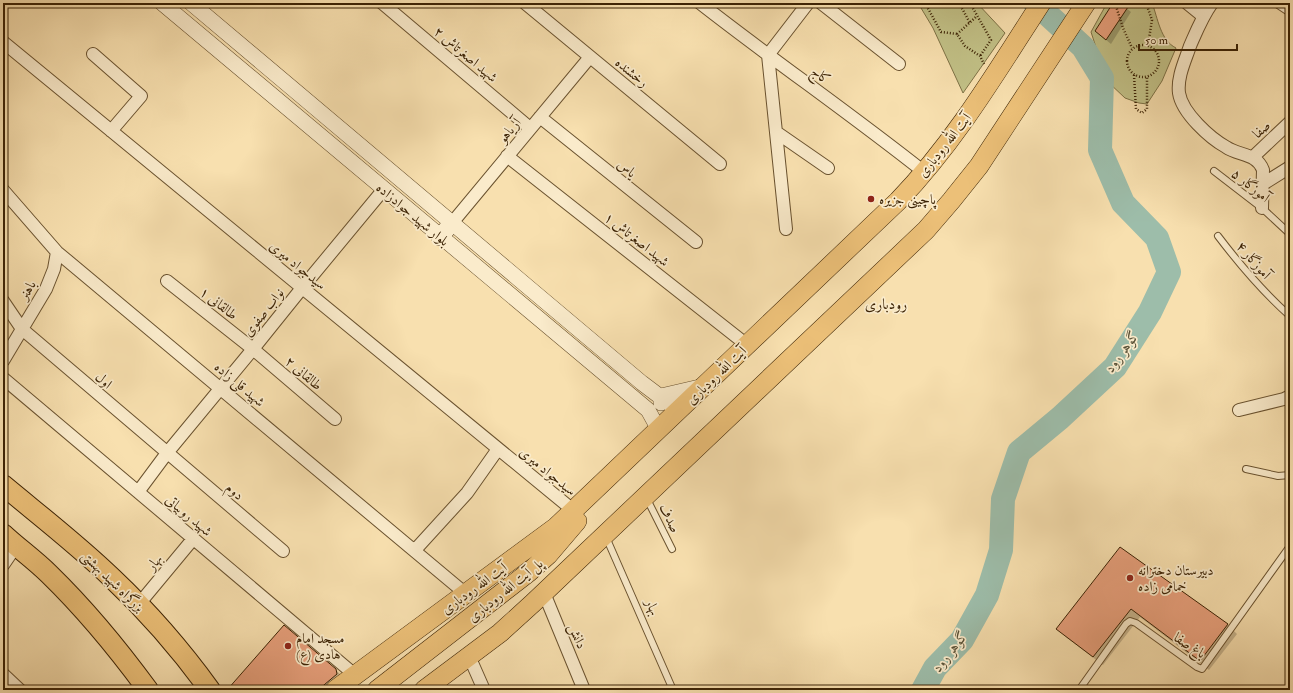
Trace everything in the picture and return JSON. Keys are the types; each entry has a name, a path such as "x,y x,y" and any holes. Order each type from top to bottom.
{"highway":[{"name":"بزرگراه شهید بهشتی","path":"3,484 91,558 139,604 182,653 210,690"},
{"path":"10,540 48,574 80,606 117,649 148,690"}],"main road":[{"name":"آیت الله رودباری","path":"345,684 535,543 574,511 898,201 941,152 967,118 1041,3"},
{"path":"424,690 508,626 544,593 937,218 979,166 1086,3"},
{"path":"440,237 452,223"},
{"name":"پل آیت الله رودباری","path":"377,690 530,572 548,555 568,532 615,472"}],"street":[{"name":"بلوار شهید جوادزاده","path":"162,3 648,410 659,430"},
{"name":"بلوار شهید جوادزاده","path":"191,3 642,383 662,396 679,411"},
{"name":"شهید اصغرتاش ۲","path":"382,3 530,128"},
{"name":"رخشنده","path":"525,3 720,164"},
{"name":"کاج","path":"700,3 868,128 924,172"},
{"path":"786,229 768,55 808,3"},
{"path":"821,3 899,64"},
{"path":"1187,3 1203,16"},
{"path":"1212,3 1203,16 1181,69 1179,92 1180,99 1192,118 1208,134 1227,148 1253,157 1262,166 1262,208"},
{"name":"سیدجواد میری","path":"3,42 574,511"},
{"path":"93,54 141,96 111,131"},
{"name":"آریاهو","path":"452,223 590,57"},
{"name":"یاس","path":"540,117 696,242"},
{"name":"صفا","path":"1253,157 1290,122"},
{"path":"776,132 828,168"},
{"name":"شهید اصغرتاش ۱","path":"507,156 747,345"},
{"path":"1263,184 1290,167"},
{"name":"نواب صفوی","path":"138,492 167,453 384,189"},
{"name":"شهید قلی زاده","path":"3,190 57,252 466,594"},
{"name":"باهنر","path":"3,361 46,289 54,269 57,252"},
{"name":"طالقانی ۱","path":"167,281 253,349"},
{"name":"اول","path":"3,301 22,329 167,453"},
{"name":"طالقانی ۲","path":"253,349 335,419"},
{"name":"شهید روبیاتی","path":"3,378 193,539 345,684"},
{"path":"648,410 657,409 662,401 662,396 704,386"},
{"path":"1239,410 1284,399 1290,396"},
{"path":"415,550 467,493 498,449"},
{"name":"دوم","path":"167,453 283,551"},
{"name":"بهار","path":"139,604 193,539"},
{"path":"3,565 10,540"},
{"name":"دانش","path":"544,593 584,690"},
{"path":"469,656 484,690"},
{"path":"3,674 20,690"}],"lane":[{"path":"1275,3 1290,13"},
{"name":"آموزگار ۵","path":"1214,171 1262,208 1290,234"},
{"name":"آموزگار ۴","path":"1218,236 1240,265 1290,316"},
{"path":"1246,469 1278,476 1290,475"},
{"name":"صدف","path":"646,497 672,549"},
{"name":"بهار","path":"605,536 673,690"},
{"name":"باغ صفا","path":"1079,690 1126,624 1130,622 1136,623 1197,667 1202,669 1290,546"}],"path":[{"path":"925,3 941,32 957,34 977,16"},
{"path":"959,3 970,23"},
{"path":"970,3 991,40 980,56"},
{"path":"1114,3 1132,48"},
{"path":"1146,3 1152,20 1148,45"},
{"path":"957,34 965,46 980,56 987,69"},
{"path":"1140,44 1148,45 1155,49 1160,57 1159,66 1155,73 1147,77 1140,77 1134,75 1129,70 1126,62 1128,54 1132,48 1140,44"},
{"path":"1134,75 1136,109 1142,114 1147,109 1147,77"}],"shaded area":[{"path":"918,3 977,3 1005,33 963,93 933,28"},
{"path":"1107,3 1152,3 1160,28 1166,40 1176,48 1162,81 1147,104 1125,98 1107,81 1091,32"}],"building":[{"path":"1113,3 1121,3 1128,7 1106,40 1095,31"},
{"name":"دبیرستان دخترانه خمامی زاده","path":"1120,547 1228,624 1200,661 1131,609 1093,657 1056,629"},
{"name":"مسجد امام هادی (ع)","path":"284,625 336,669 337,674 318,690 227,690"}],"waterway":[{"name":"گوهر رود","path":"923,690 935,668 962,640 987,595 1001,550 1003,499 1019,452 1060,418 1115,367 1150,312 1169,272 1157,238 1123,203 1100,150 1102,78 1083,47 1035,3"}],"place":[{"name":"پاچینی جزیره","path":"871,199"},
{"name":"دبیرستان دخترانه خمامی زاده","path":"1130,578"},
{"name":"مسجد امام هادی (ع)","path":"288,646"}],"district":[{"name":"رودباری","path":"886,304"}]}
